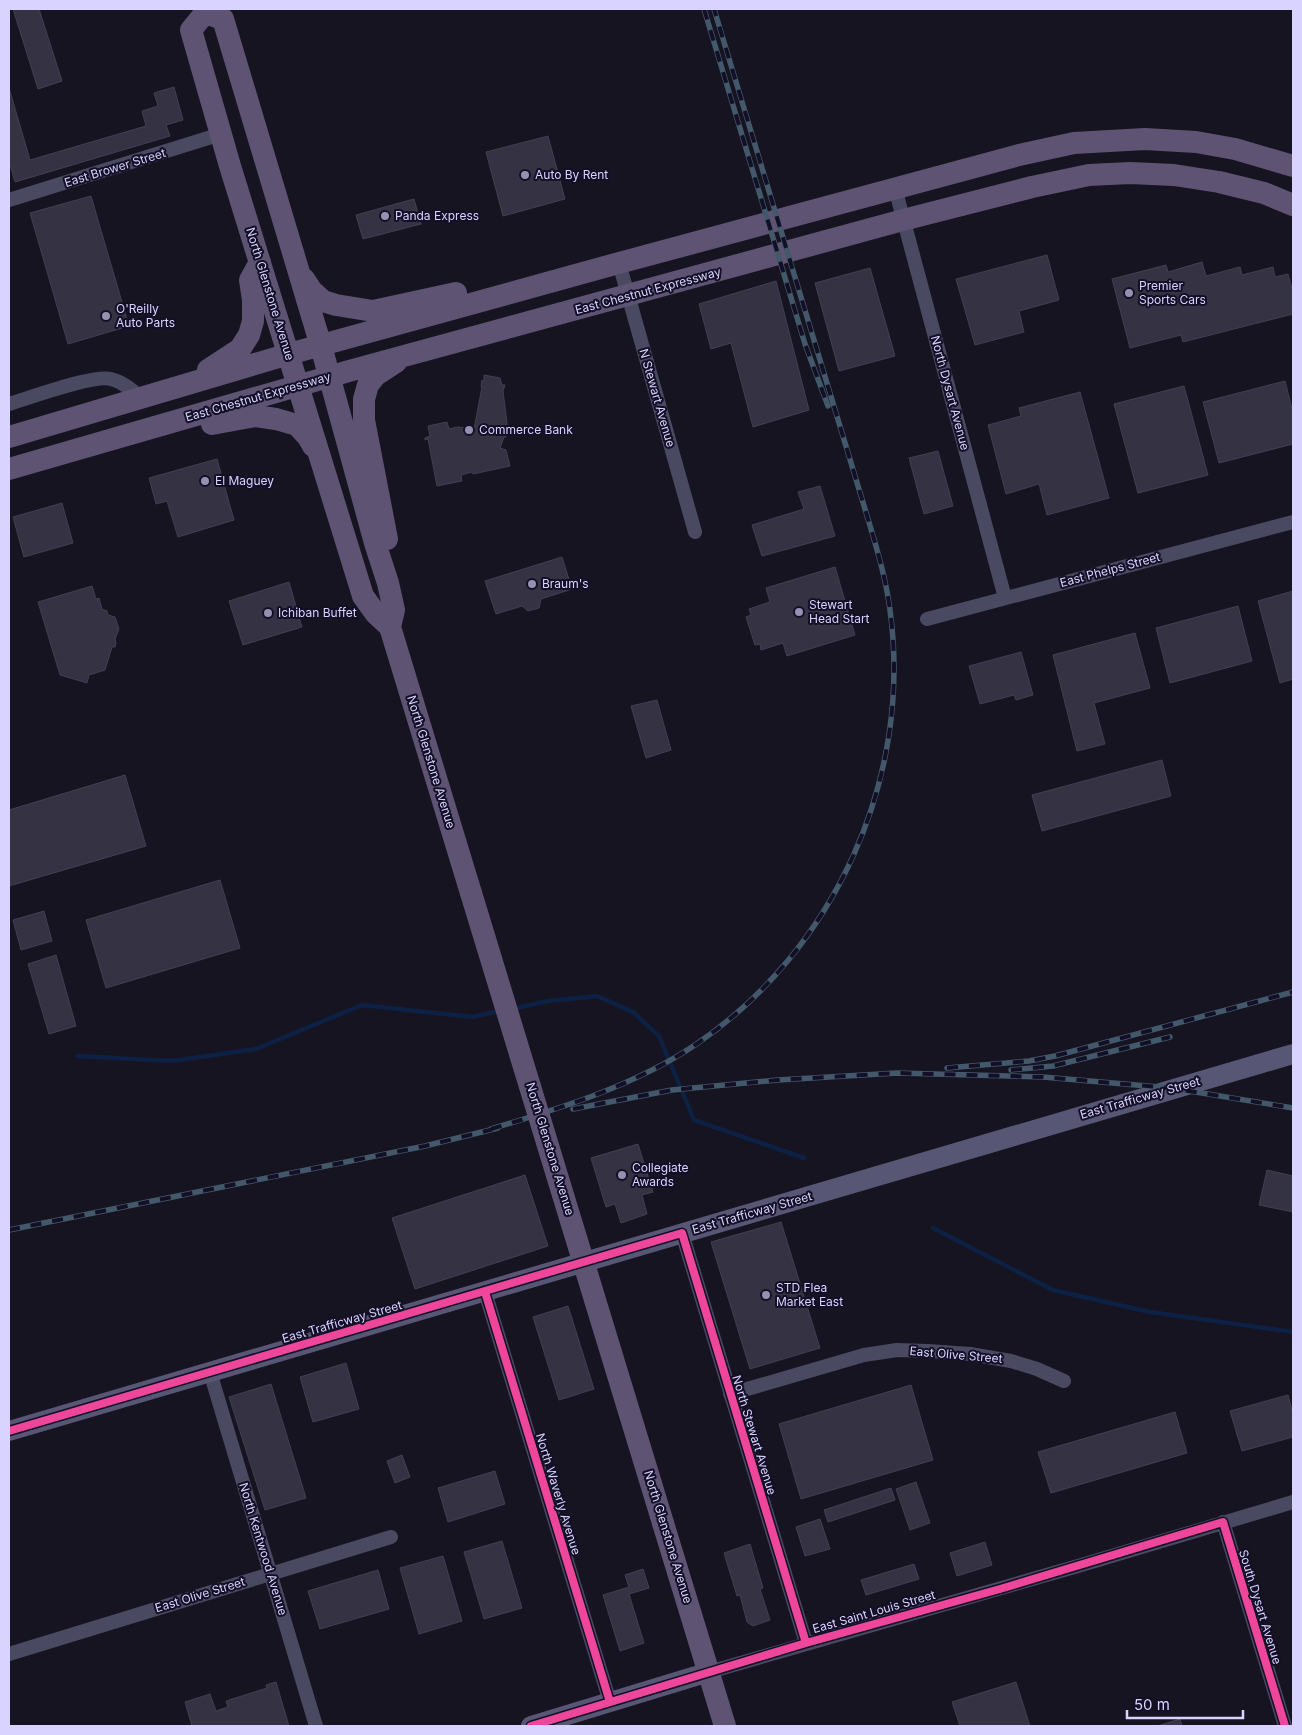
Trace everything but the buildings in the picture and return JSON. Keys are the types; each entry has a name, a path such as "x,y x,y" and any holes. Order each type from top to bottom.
{"main road":[{"name":"North Glenstone Avenue","path":"390,627 376,614 363,596 221,134 191,30 204,11 223,19 321,346 374,543 388,583 394,610 390,627 725,1726"},
{"path":"9,437 289,354 895,188 1074,142 1145,139 1196,142 1236,149 1293,166"},
{"name":"East Chestnut Expressway","path":"9,469 328,376 903,220 1032,187 1089,175 1130,173 1174,175 1220,182 1264,193 1293,205"},
{"path":"174,388 240,350 249,335 253,321 253,300 250,280 260,262"},
{"path":"298,270 312,291 324,301 336,305 374,311 391,309 582,263 618,263"},
{"path":"388,583 387,538 364,420 364,399 368,385 376,376 405,356"},
{"path":"9,479 37,474 226,420 255,416 297,425 308,437 321,460"},
{"name":"East Trafficway Street","path":"9,1432 1293,1054"},
{"name":"East Saint Louis Street","path":"531,1726 709,1672"}],"street":[{"name":"East Brower Street","path":"9,200 221,134"},
{"name":"North Dysart Avenue","path":"895,188 1005,598"},
{"name":"N Stewart Avenue","path":"618,263 695,532"},
{"path":"9,404 86,381 110,378 125,385 141,398"},
{"name":"East Phelps Street","path":"927,619 1293,522"},
{"name":"North Stewart Avenue","path":"682,1233 806,1643"},
{"name":"North Waverly Avenue","path":"485,1292 610,1702"},
{"name":"East Olive Street","path":"730,1394 864,1355 897,1350 928,1351 1011,1361 1064,1381"},
{"name":"North Kentwood Avenue","path":"210,1372 316,1726"},
{"name":"East Saint Louis Street","path":"709,1672 1017,1584 1293,1502"},
{"name":"South Dysart Avenue","path":"1223,1522 1285,1726"},
{"name":"East Olive Street","path":"9,1654 391,1537"}],"waterway":[{"path":"512,1009 548,1001 597,996 633,1012 659,1036 694,1120 804,1158"},
{"path":"77,1056 172,1061 256,1049 362,1005 472,1017 500,1011"},
{"path":"933,1228 1053,1290 1150,1312 1293,1332"}],"railway":[{"path":"704,9 805,344 828,406"},
{"path":"491,1129 570,1104 622,1084 672,1060 695,1045 745,1006 788,961 824,910 854,855 875,796 889,735 894,673 890,610 884,575 714,9"},
{"path":"947,1068 1029,1061 1055,1056 1293,992"},
{"path":"1011,1070 1053,1066 1170,1037"},
{"path":"573,1109 672,1090 778,1080 897,1073 1043,1077 1171,1088 1293,1108"},
{"path":"9,1230 425,1146 498,1128"}],"cycle path":[{"path":"9,1431 682,1233 806,1643"},
{"path":"485,1292 610,1702"},
{"path":"531,1726 806,1643 1000,1589 1223,1522 1285,1726"}],"place":[{"name":"Auto By Rent","path":"525,175"},
{"name":"Panda Express","path":"385,216"},
{"name":"Premier Sports Cars","path":"1129,293"},
{"name":"O'Reilly Auto Parts","path":"106,316"},
{"name":"Commerce Bank","path":"469,430"},
{"name":"El Maguey","path":"205,481"},
{"name":"Braum's","path":"532,584"},
{"name":"Stewart Head Start","path":"799,612"},
{"name":"Ichiban Buffet","path":"268,613"},
{"name":"Collegiate Awards","path":"622,1175"},
{"name":"STD Flea Market East","path":"766,1295"}]}
